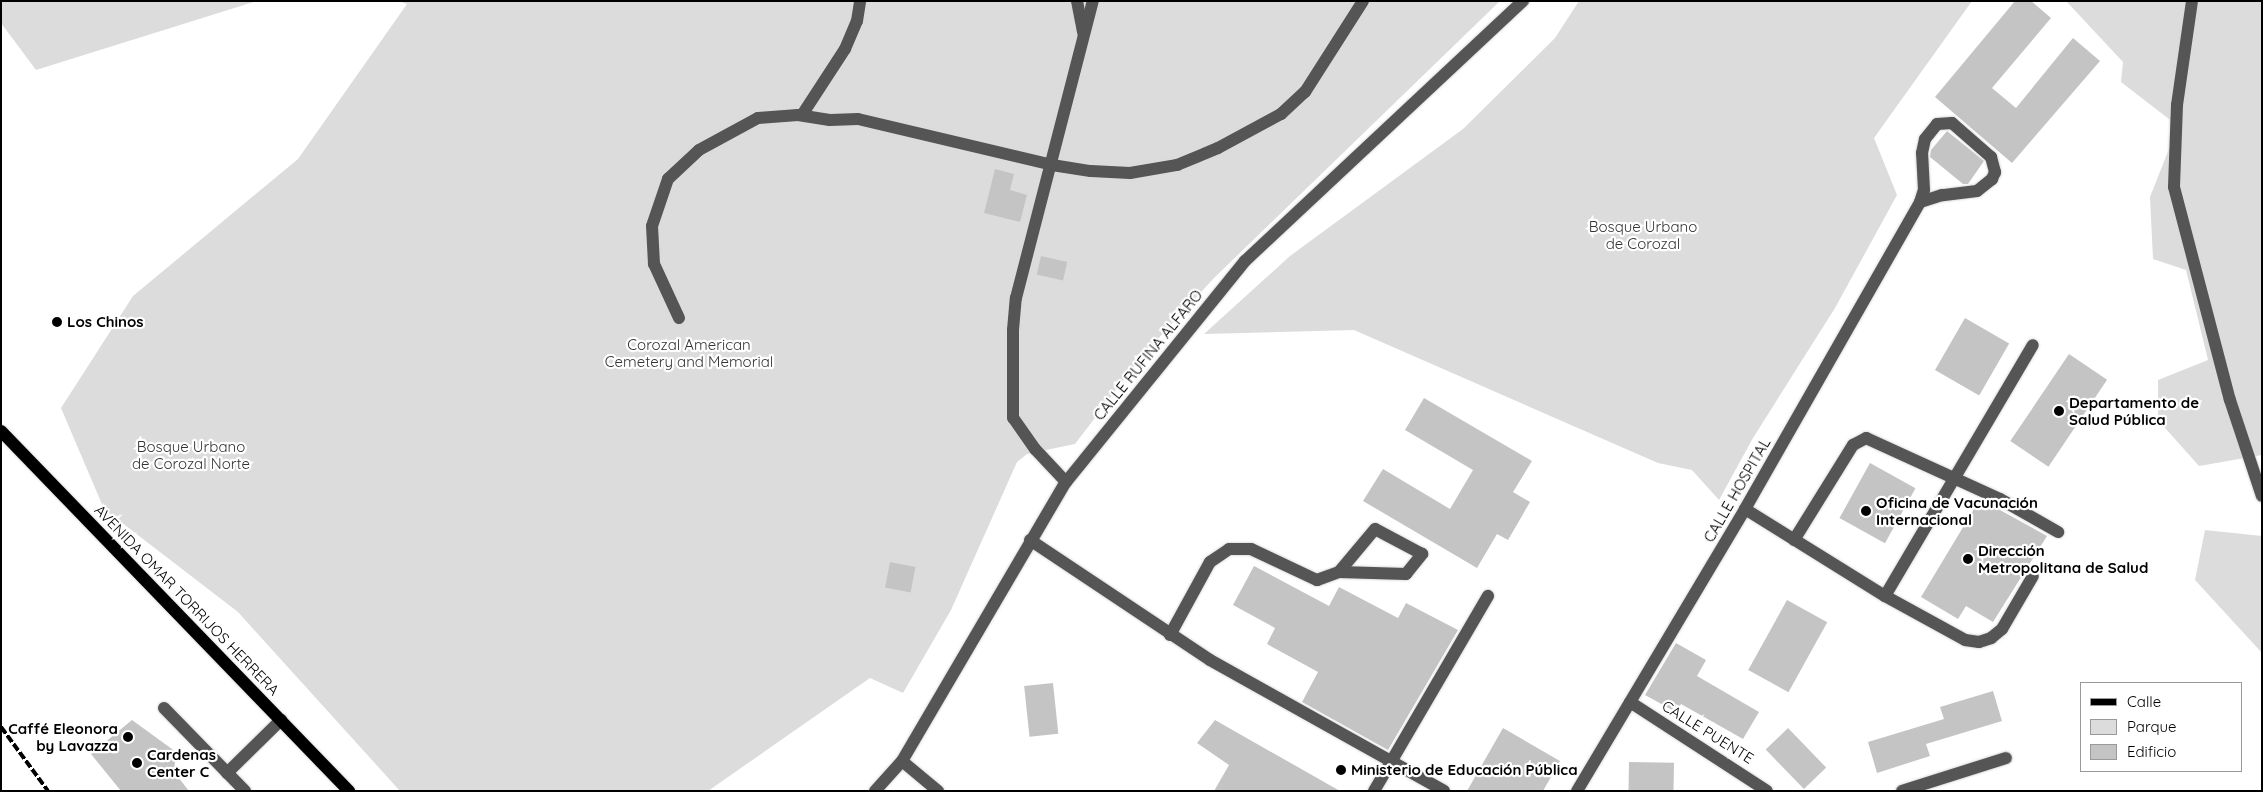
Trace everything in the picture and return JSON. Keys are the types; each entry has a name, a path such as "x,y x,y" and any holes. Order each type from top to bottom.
{"main road":[{"name":"AVENIDA OMAR TORRIJOS HERRERA","path":"1,431 349,791"}],"street":[{"path":"802,115 845,49 858,21 860,1"},
{"path":"1077,1 1084,37"},
{"path":"1066,482 1035,449 1012,418 1016,298 1093,1"},
{"path":"679,318 654,264 652,226 668,179 699,150 758,118 802,115 830,120 858,119 1052,165 1130,172 1177,165 1218,148 1281,114 1305,92 1363,1"},
{"name":"CALLE RUFINA ALFARO","path":"875,791 902,761 1030,540 1066,482 1245,261 1523,1"},
{"path":"2192,1 2177,105 2174,187 2230,400 2262,496"},
{"path":"1952,123 1991,156 1995,172 1992,179 1977,191 1942,195 1920,202 1924,190 1922,153 1926,139 1937,124 1952,123"},
{"name":"CALLE HOSPITAL","path":"1577,791 1745,509 1920,202"},
{"path":"1885,596 2033,345"},
{"path":"1794,540 1859,440 1876,440 2000,499 2058,532"},
{"path":"1745,509 1885,596 1965,640 1979,642 1991,638 2002,629 2033,576"},
{"path":"1170,635 1210,562 1229,549 1251,549 1317,580 1339,572 1406,574 1422,554 1375,529 1339,572"},
{"path":"1030,540 1170,635 1444,791"},
{"path":"1374,791 1488,596"},
{"name":"CALLE PUENTE","path":"1630,702 1767,791"},
{"path":"164,708 245,791"},
{"path":"227,773 281,720"},
{"path":"1902,791 2006,758"},
{"path":"902,761 938,791"}],"green space":[{"path":"1,1 257,1 36,70 1,23"},
{"name":"Corozal American Cemetery and Memorial","path":"398,1 1500,1 1214,278 1143,355 1075,444 1027,454 1017,462 951,610 903,693 870,678 708,791 400,791 238,612 104,509 61,408 133,296 298,159 407,4"},
{"name":"Bosque Urbano de Corozal","path":"1579,1 1972,1 1874,138 1897,195 1835,308 1753,438 1719,500 1692,470 1658,463 1354,330 1204,334 1290,256 1463,129 1555,38"},
{"path":"2262,1 2262,455 2199,466 2158,420 2158,380 2208,360 2186,270 2153,259 2150,197 2178,126 2121,82 2123,62 2067,2"},
{"path":"2205,530 2262,536 2262,653 2195,580"}],"building":[{"path":"2015,1 2031,1 2051,18 1992,88 2016,108 2073,38 2100,61 2012,163 1935,97"},
{"path":"1947,131 1984,161 1968,184 1963,184 1930,157 1931,150"},
{"path":"995,169 1014,174 1010,190 1027,195 1020,222 984,213"},
{"path":"1041,256 1067,262 1063,281 1037,275"},
{"path":"1965,318 2009,344 1979,395 1935,370"},
{"name":"Departamento de Salud Pública","path":"2069,354 2107,380 2048,467 2010,441"},
{"path":"1424,398 1532,461 1513,492 1530,502 1508,540 1497,534 1477,568 1363,501 1383,469 1450,509 1473,470 1405,430"},
{"path":"1870,463 1915,488 1885,543 1839,518"},
{"name":"Dirección Metropolitana de Salud","path":"1980,499 2047,536 1993,622 1966,606 1958,619 1921,597"},
{"path":"890,562 916,567 911,592 885,588"},
{"path":"1254,566 1329,606 1339,587 1398,618 1406,603 1458,630 1388,750 1302,702 1318,672 1267,644 1275,628 1233,605"},
{"path":"1787,600 1827,622 1788,692 1748,670"},
{"path":"1676,643 1706,660 1697,676 1759,712 1743,739 1681,704 1676,712 1645,695"},
{"path":"1053,683 1058,734 1029,737 1024,686"},
{"path":"1993,691 2002,721 1926,744 1930,756 1877,773 1868,742 1944,719 1940,707"},
{"name":"Cardenas Center C","path":"132,720 176,752 174,772 189,791 121,791 91,754"},
{"path":"1215,720 1340,791 1214,791 1229,765 1197,743"},
{"path":"1503,728 1560,761 1543,791 1467,791"},
{"path":"1788,728 1826,768 1804,789 1766,750"},
{"path":"1629,762 1674,763 1674,791 1628,791"}],"railway":[{"path":"1,727 48,791"}],"place":[{"name":"Los Chinos","path":"57,322"},
{"name":"Departamento de Salud Pública","path":"2059,411"},
{"name":"Oficina de Vacunación Internacional","path":"1866,511"},
{"name":"Dirección Metropolitana de Salud","path":"1968,559"},
{"name":"Caffé Eleonora by Lavazza","path":"128,737"},
{"name":"Cardenas Center C","path":"137,763"},
{"name":"Ministerio de Educación Pública","path":"1341,770"}],"park label":[{"name":"Bosque Urbano de Corozal Norte","path":"191,454"}]}
